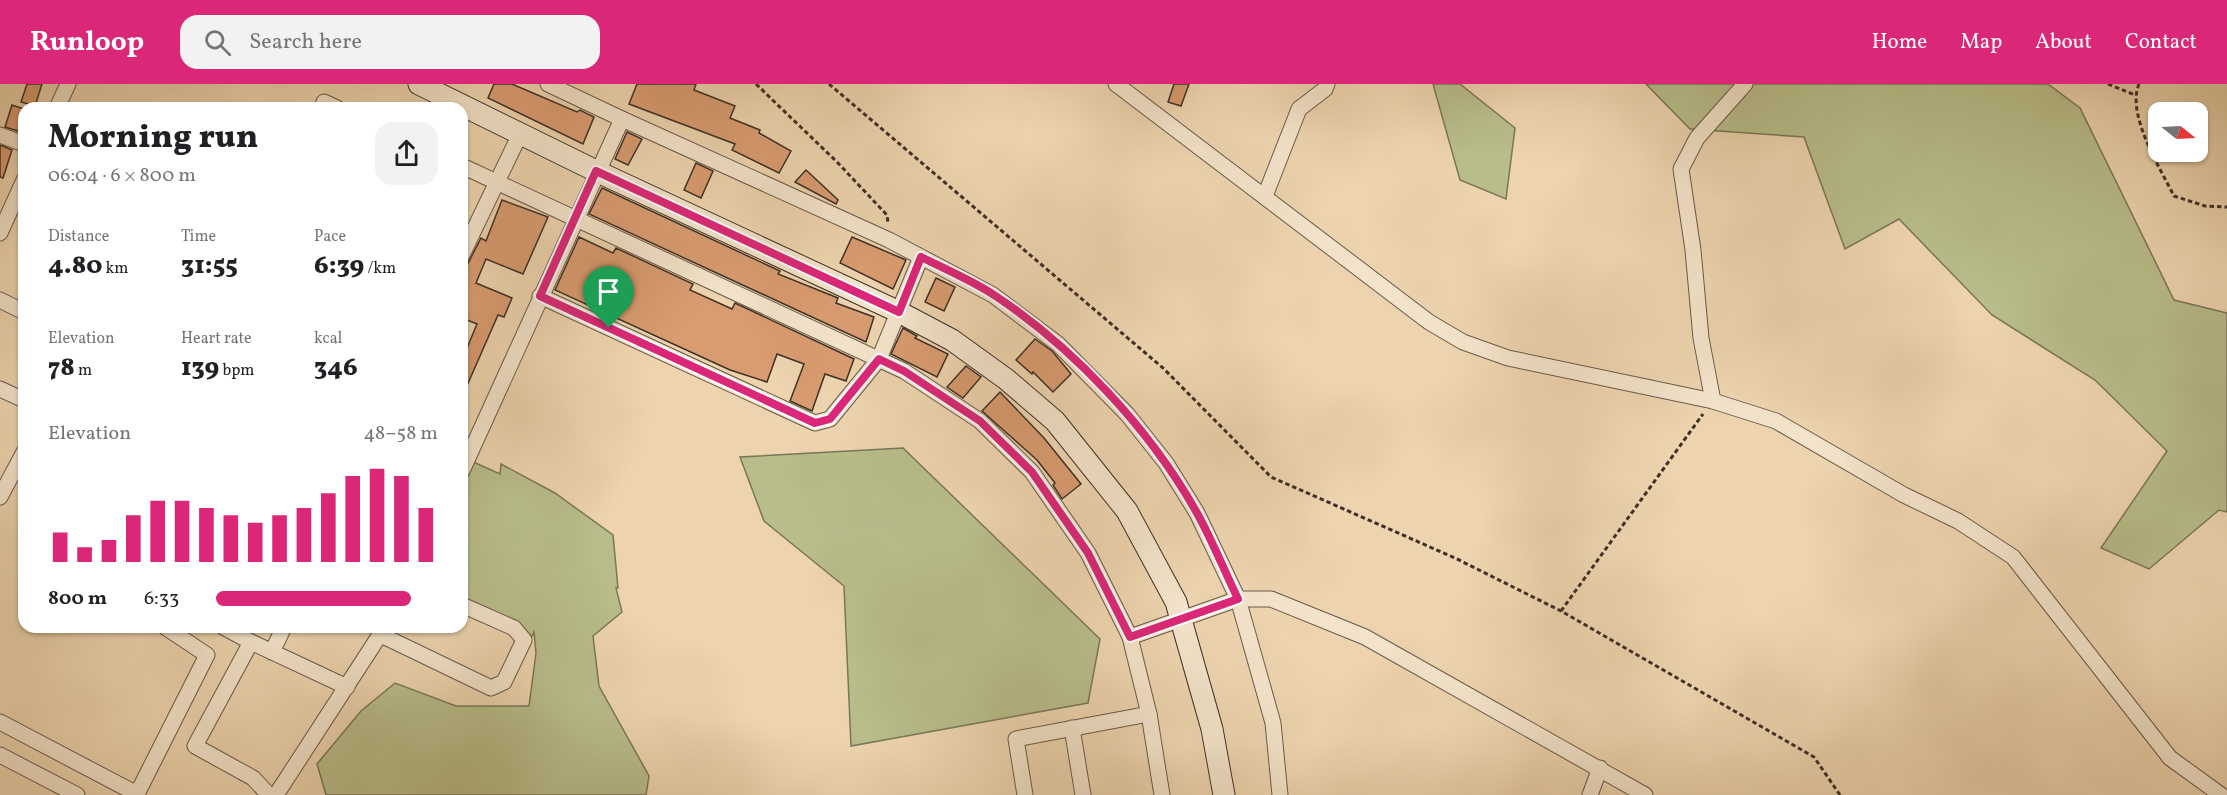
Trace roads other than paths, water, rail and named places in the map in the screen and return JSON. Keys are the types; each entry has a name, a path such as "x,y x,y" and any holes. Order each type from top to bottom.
{"street":[{"path":"60,102 68,84"},
{"path":"419,84 455,102"},
{"path":"548,84 889,240 993,295 1058,344 1127,414 1166,463 1197,513 1238,599 1273,723 1280,795"},
{"path":"1116,84 1429,322 1463,342 1508,358 1713,401 1776,421 1904,495 1958,521 2013,557 2170,759 2221,795"},
{"path":"1265,196 1299,109 1324,90 1327,84"},
{"path":"1713,401 1701,338 1693,250 1682,170 1697,138 1744,84"},
{"path":"468,108 596,171 899,312 952,340 1006,379 1055,421 1127,511 1176,602 1212,729 1224,795"},
{"path":"468,458 596,171 622,119"},
{"path":"468,242 520,134"},
{"path":"0,135 18,142"},
{"path":"468,169 904,371 980,421 1032,472 1088,553 1130,637 1149,714 1162,795"},
{"path":"1,228 18,193"},
{"path":"540,296 815,423 830,419 879,359 921,257"},
{"path":"0,300 18,309"},
{"path":"0,389 18,397"},
{"path":"0,497 5,477 18,460"},
{"path":"1130,637 1238,599 1271,599 1365,637 1645,795"},
{"path":"387,633 491,688 504,682 524,640 513,628 468,608"},
{"path":"0,722 137,794 207,655 174,633"},
{"path":"234,633 347,687"},
{"path":"272,652 281,633"},
{"path":"276,795 382,633"},
{"path":"250,642 195,746 253,778 269,795"},
{"path":"1026,795 1016,739 1149,714"},
{"path":"1072,728 1083,795"},
{"path":"0,755 77,795"},
{"path":"1590,795 1600,768"}]}
